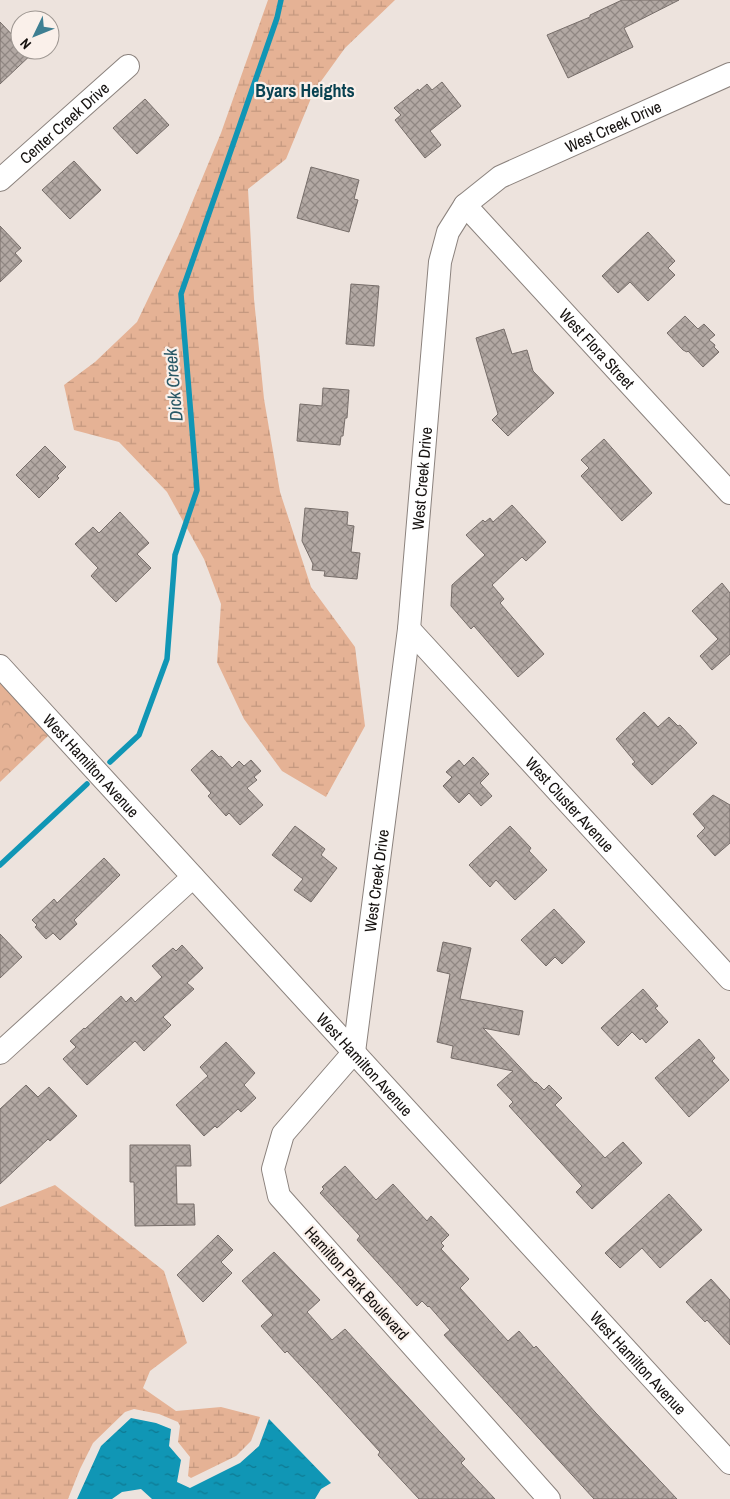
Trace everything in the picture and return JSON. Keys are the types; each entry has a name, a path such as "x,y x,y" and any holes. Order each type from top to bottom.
{"street":[{"name":"Center Creek Drive","path":"0,180 128,66"},
{"name":"West Creek Drive","path":"354,1052 409,629 440,262 448,232 465,204 500,177 730,74"},
{"name":"West Flora Street","path":"465,204 730,493"},
{"name":"West Cluster Avenue","path":"409,629 730,979"},
{"name":"West Hamilton Avenue","path":"0,666 730,1463"},
{"path":"0,1053 194,877"},
{"name":"Hamilton Park Boulevard","path":"354,1052 283,1134 273,1170 279,1196 548,1499"}],"green space":[{"path":"268,0 395,0 345,48 314,91 286,159 248,189 254,299 264,399 280,492 311,587 355,647 365,726 326,797 282,771 244,719 217,662 221,604 204,559 167,492 119,442 74,430 64,385 95,362 137,322 179,234 221,133"},
{"path":"0,682 49,735 0,782"},
{"path":"55,1185 164,1271 187,1343 150,1371 143,1388 176,1411 221,1407 260,1417 251,1441 236,1456 191,1478 188,1476 190,1457 178,1442 180,1426 178,1422 159,1414 134,1409 125,1412 93,1443 68,1499 0,1499 0,1207"}],"water":[{"path":"131,1418 156,1423 171,1429 169,1446 181,1460 177,1482 190,1488 240,1463 259,1446 269,1419 331,1483 321,1489 315,1499 152,1499 141,1489 122,1492 112,1499 77,1499 101,1446"}],"building":[{"path":"622,0 679,0 624,28 633,47 568,78 547,35 590,17 590,15"},
{"path":"0,22 10,32 10,60 25,60 0,84"},
{"path":"442,82 461,106 430,131 441,145 425,158 395,120 401,115 394,108 427,84 432,90"},
{"path":"145,99 169,125 137,154 113,128"},
{"path":"74,161 101,190 70,219 42,190"},
{"path":"311,167 359,180 354,199 358,200 349,232 297,218"},
{"path":"0,226 21,248 15,253 22,261 0,282"},
{"path":"648,232 675,261 668,268 675,275 648,301 630,282 618,293 602,276"},
{"path":"351,284 379,286 374,346 346,344"},
{"path":"685,316 698,329 704,324 715,335 709,340 719,352 703,367 667,333"},
{"path":"504,329 512,354 527,350 533,371 554,393 508,436 492,420 498,414 476,338"},
{"path":"323,388 349,390 347,418 345,418 340,445 297,441 300,404 322,406"},
{"path":"604,439 652,493 622,521 581,476 589,468 581,460"},
{"path":"45,446 66,467 57,476 59,478 39,498 16,475"},
{"path":"512,505 546,542 526,561 522,557 492,585 504,599 500,603 544,654 518,677 474,626 471,629 451,606 452,585 485,555 466,535 483,520 485,522 490,518 493,522"},
{"path":"305,508 348,512 347,525 354,526 351,552 360,553 357,579 324,576 325,571 312,570 313,564 302,541"},
{"path":"120,512 149,543 137,554 151,568 116,602 91,576 98,568 75,544 93,527 99,533"},
{"path":"722,583 730,593 730,654 712,670 700,656 718,639 692,611"},
{"path":"644,712 658,727 669,717 678,726 680,725 697,743 652,785 632,764 635,762 616,739"},
{"path":"212,750 219,757 221,756 232,768 239,761 244,766 251,760 261,771 254,777 257,780 247,788 263,805 240,825 229,813 226,816 208,796 211,793 191,770"},
{"path":"473,757 489,774 480,783 492,796 481,806 469,793 459,803 443,786 452,777 446,772 459,760 464,766"},
{"path":"713,795 730,805 730,843 715,856 697,836 705,828 693,814"},
{"path":"295,826 325,849 321,855 337,868 311,902 294,890 303,879 272,855"},
{"path":"510,826 531,848 529,851 547,870 515,900 496,880 490,887 469,865"},
{"path":"104,858 120,875 74,920 77,924 60,940 53,933 46,939 35,927 37,925 32,920 54,899 57,903"},
{"path":"554,909 585,942 562,964 555,957 546,966 521,940"},
{"path":"0,934 22,957 0,978"},
{"path":"443,942 471,948 460,999 523,1011 519,1035 483,1028 535,1083 544,1090 549,1085 562,1098 555,1105 605,1158 623,1142 642,1163 592,1209 576,1192 582,1186 509,1106 513,1102 497,1085 513,1071 451,1058 453,1046 437,1042 450,974 437,971"},
{"path":"182,945 203,968 187,983 194,989 163,1017 171,1025 144,1051 135,1041 87,1085 63,1059 76,1047 70,1041 121,996 126,1002 131,997 135,1002 162,977 152,966 173,948 176,951"},
{"path":"643,989 658,1006 655,1008 668,1022 646,1043 632,1032 618,1046 601,1028"},
{"path":"699,1039 715,1058 712,1061 729,1080 689,1117 655,1078"},
{"path":"226,1042 255,1073 244,1085 256,1098 241,1112 238,1109 217,1128 215,1126 204,1136 176,1105 208,1076 200,1067"},
{"path":"26,1085 38,1097 49,1087 77,1116 50,1141 48,1139 0,1184 0,1109"},
{"path":"130,1145 190,1145 191,1166 176,1166 177,1204 194,1204 195,1225 135,1226 134,1182 130,1182"},
{"path":"345,1166 376,1200 393,1184 427,1221 431,1216 449,1235 441,1243 444,1246 441,1249 469,1279 460,1288 508,1341 519,1331 534,1348 536,1346 677,1499 594,1499 444,1335 450,1330 429,1306 422,1301 417,1306 357,1240 360,1236 320,1193 324,1189 322,1187"},
{"path":"669,1194 702,1230 660,1268 642,1248 620,1268 605,1253"},
{"path":"218,1235 233,1250 221,1262 232,1273 203,1302 177,1275"},
{"path":"274,1252 320,1300 307,1312 332,1340 345,1329 465,1459 461,1463 495,1499 419,1499 378,1455 380,1452 317,1383 287,1351 285,1353 261,1326 273,1315 242,1281"},
{"path":"711,1279 730,1300 730,1345 707,1320 705,1322 686,1302"}],"waterway":[{"name":"Dick Creek","path":"110,762 139,735 167,659 175,555 197,490 181,294 277,18 281,0"},
{"name":"Dick Creek","path":"0,865 87,784"}],"district":[{"name":"Byars Heights","path":"305,90"}]}
